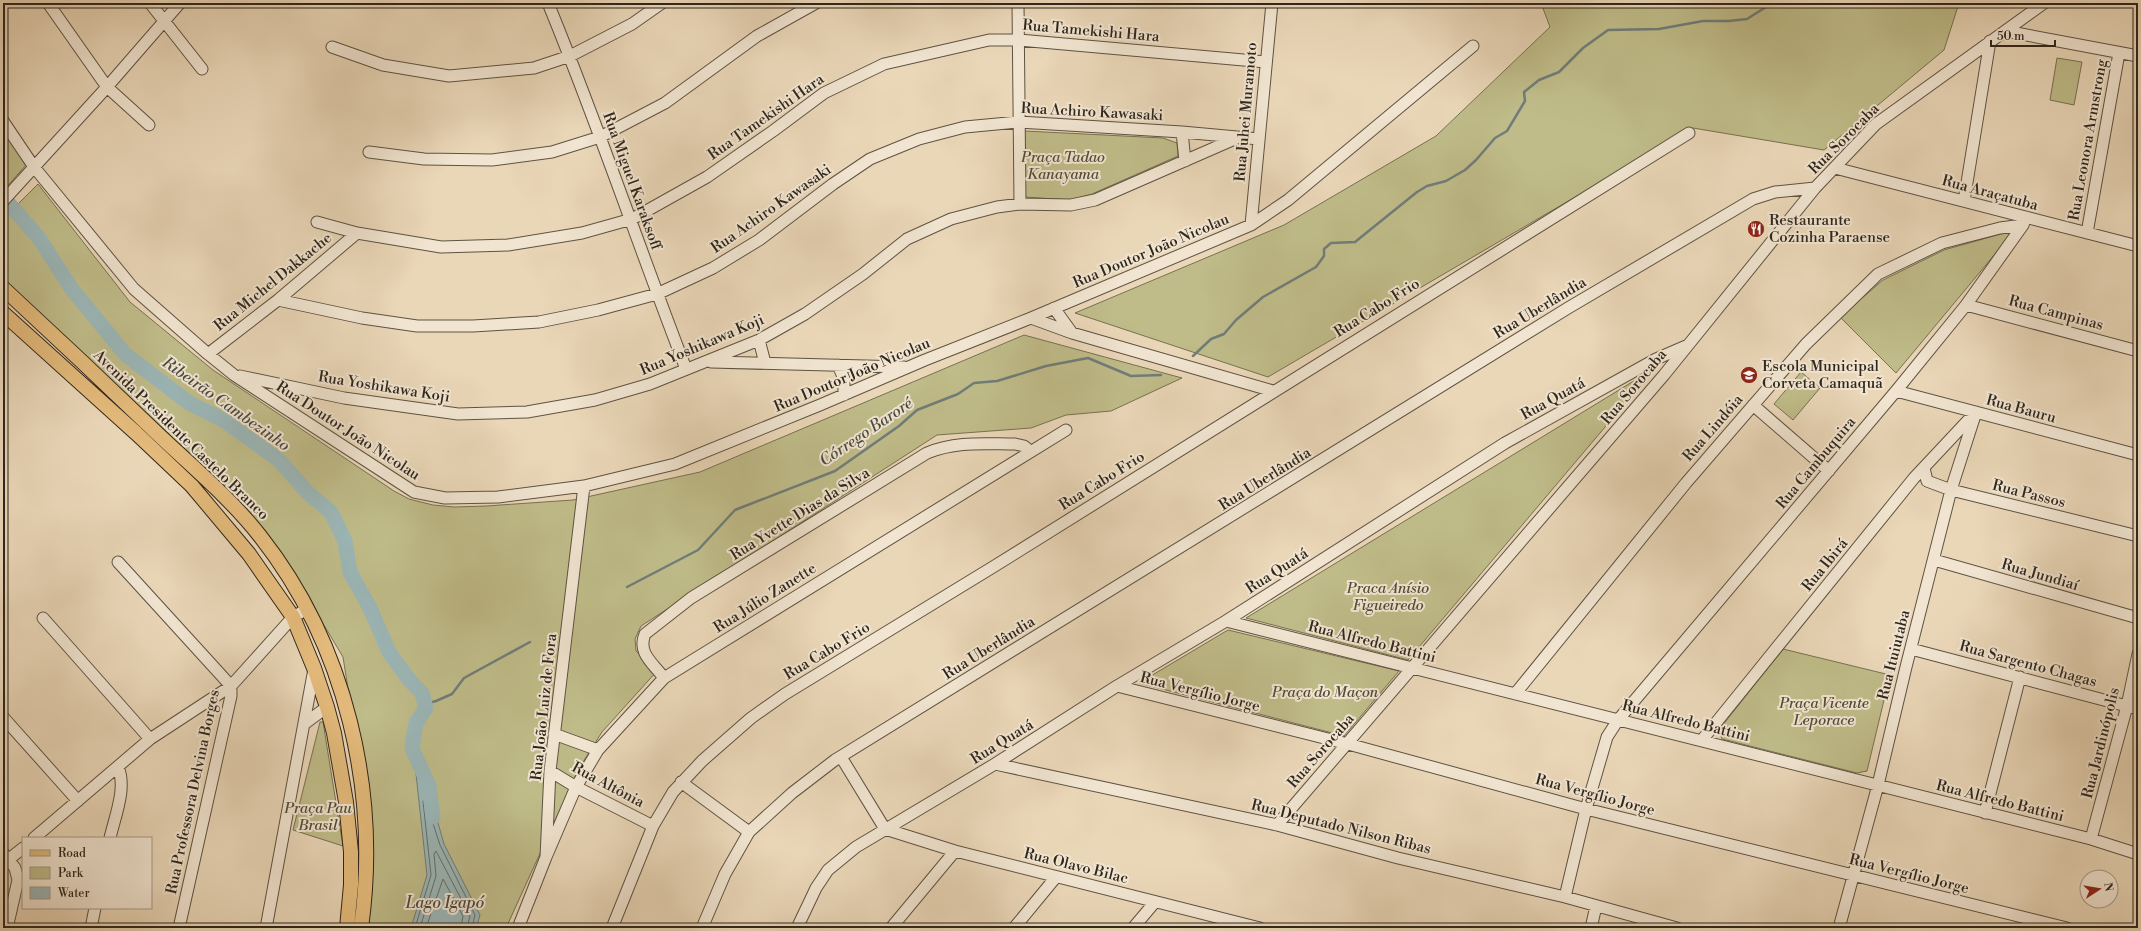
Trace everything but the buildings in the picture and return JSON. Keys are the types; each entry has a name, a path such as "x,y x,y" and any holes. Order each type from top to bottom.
{"main road":[{"name":"Avenida Presidente Castelo Branco","path":"3,288 243,516 277,560 307,609 325,646 348,707 358,763 365,815 366,853 365,902 361,928"},
{"name":"Avenida Presidente Castelo Branco","path":"3,313 136,433 192,486 249,554 293,617 314,668 327,707 334,733 346,802 351,852 351,885 346,928"}],"street":[{"path":"48,3 107,87 149,125"},
{"path":"150,3 202,69"},
{"path":"3,201 107,87 180,3"},
{"name":"Rua Miguel Karaksoff","path":"548,3 570,56 632,219 657,294 686,370"},
{"path":"332,47 383,65 449,76 534,68 570,56 632,24 662,3"},
{"path":"369,152 424,159 492,160 552,152 600,137 665,103 757,36 816,3"},
{"path":"1018,3 1020,204"},
{"name":"Rua Juhei Muramoto","path":"1251,225 1272,3"},
{"name":"Rua Sorocaba","path":"1277,825 1664,375 1816,188 1876,124 2044,3"},
{"path":"2005,31 2138,56"},
{"name":"Rua Tamekishi Hara","path":"317,222 358,233 441,247 508,245 582,233 632,219 707,177 824,93 884,64 989,40 1019,40 1266,62"},
{"path":"1964,201 1990,41"},
{"name":"Rua Doutor João Nicolau","path":"3,121 34,167 134,289 208,354 234,375 414,492 427,496 462,499 506,496 584,486 675,464 1031,318 1251,225 1288,200 1473,46"},
{"name":"Rua Leonora Armstrong","path":"2087,233 2119,53"},
{"name":"Rua Achiro Kawasaki","path":"278,300 362,318 417,326 473,326 539,322 598,310 657,294 713,268 752,244 870,159 919,139 965,127 1019,122 1182,132 1259,140"},
{"path":"1182,132 1185,161"},
{"name":"Rua Cabo Frio","path":"612,928 653,826 681,782 702,761 751,718 786,694 993,567 1689,133"},
{"name":"Rua Yoshikawa Koji","path":"234,375 344,398 458,414 526,412 595,400 650,384 759,340 812,310 863,274 908,239 951,219 997,207 1020,204 1071,205 1095,200 1237,138"},
{"name":"Rua Araçatuba","path":"1835,168 1964,201 2024,221 2087,233 2138,246"},
{"name":"Rua Uberlândia","path":"702,928 725,874 749,832 792,793 841,757 1568,308 1753,199 1774,192 1816,188"},
{"name":"Rua Cambuquira","path":"1565,897 1586,809 1607,737 1618,720 1829,471 1966,305 2024,221"},
{"name":"Rua Lindóia","path":"1515,694 1681,489 1753,405 1806,344 1878,274 1942,243 2024,221"},
{"name":"Rua Michel Dakkache","path":"208,354 278,300 358,233"},
{"name":"Rua Campinas","path":"1966,305 2138,351"},
{"path":"1054,308 1072,333"},
{"path":"1031,318 1072,333 1273,391"},
{"path":"759,340 765,363"},
{"name":"Rua Quatá","path":"797,928 816,888 828,870 856,847 995,764 1117,686 1226,621 1505,443 1656,359 1688,345"},
{"path":"1656,359 1664,375"},
{"path":"707,362 907,368"},
{"path":"838,365 844,379 844,395"},
{"name":"Rua Bauru","path":"1896,391 2138,455"},
{"path":"1753,405 1829,471"},
{"name":"Rua Ibirá","path":"1702,740 1924,468 1976,412"},
{"name":"Rua Ituiutaba","path":"1839,928 1878,785 1951,490 1976,412"},
{"name":"Rua Júlio Zanette","path":"546,857 576,787 598,750 664,678 1066,430"},
{"name":"Rua Yvette Dias da Silva","path":"664,678 643,651 642,642 645,634 691,598 927,453 960,443 1015,444 1024,446 1030,452"},
{"name":"Rua Passos","path":"1924,468 1927,481 1951,490 2138,536"},
{"name":"Rua João Luiz de Fora","path":"518,928 546,857 550,771 584,486"},
{"name":"Rua Jundiaí","path":"1934,560 2138,618"},
{"path":"118,562 231,686"},
{"path":"35,837 150,739 231,686 293,617 307,609"},
{"path":"43,618 150,739"},
{"name":"Rua Alfredo Battini","path":"1226,621 1702,740 2091,840 2138,854"},
{"name":"Rua Sargento Chagas","path":"1911,649 2138,709"},
{"name":"Rua Jardinópolis","path":"2091,840 2127,706 2138,654"},
{"path":"266,928 314,668"},
{"path":"1985,813 2020,677"},
{"name":"Rua Professora Delvina Borges","path":"181,928 231,696 231,686"},
{"name":"Rua Vergílio Jorge","path":"1117,686 1348,744 1586,809 2067,928"},
{"path":"304,724 327,707"},
{"path":"3,717 78,801"},
{"path":"554,734 598,750"},
{"path":"841,757 885,829"},
{"name":"Rua Deputado Nilson Ribas","path":"995,764 1277,825 1398,858 1565,897 1676,928"},
{"path":"110,837 122,785 121,774 118,767"},
{"name":"Rua Altônia","path":"550,771 576,787 653,826"},
{"path":"681,782 749,832"},
{"name":"Rua Olavo Bilac","path":"885,829 955,851 1255,927"},
{"path":"7,928 18,880 15,868 5,859 22,849"},
{"path":"891,928 955,851"},
{"path":"1014,928 1056,877"},
{"path":"1132,928 1155,902"},
{"path":"1591,928 1596,906"},
{"path":"91,928 95,909"}],"green space":[{"path":"1541,3 1959,3 1944,50 1824,150 1693,128 1268,377 1075,313 1284,225 1436,136 1550,27"},
{"path":"2057,58 2082,62 2074,105 2050,100"},
{"name":"Praça Tadao Kanayama","path":"1025,131 1163,138 1177,143 1178,156 1092,194 1068,200 1025,197"},
{"path":"3,132 27,164 3,191"},
{"path":"38,184 130,302 213,370 394,491 409,499 433,505 454,507 486,506 573,500 700,472 1024,335 1182,378 1111,411 1066,415 1031,428 937,435 641,626 635,639 636,651 657,671 602,732 578,770 506,928 363,928 362,777 343,657 300,585 268,539 3,285 3,219"},
{"path":"2015,230 1896,373 1840,317 1883,280 1944,250"},
{"name":"Praca Anísio Figueiredo","path":"1655,368 1408,660 1246,618"},
{"path":"1801,372 1820,388 1793,420 1774,404"},
{"name":"Praça do Maçon","path":"1228,630 1399,671 1344,736 1139,683"},
{"name":"Praça Vicente Leporace","path":"1783,649 1890,675 1867,771 1857,773 1722,739 1720,733 1722,726"},
{"name":"Praça Pau Brasil","path":"320,722 323,722 343,846 293,830"}],"water":[{"name":"Lago Igapó","path":"411,728 444,844 480,915 476,928 411,928 427,875"}],"waterway":[{"name":"Córrego Baroré","path":"1193,356 1211,339 1224,334 1236,320 1263,297 1316,267 1324,256 1324,249 1331,243 1355,242 1417,192 1427,186 1446,181 1465,170 1495,138 1507,131 1525,101 1524,92 1539,80 1559,72 1583,48 1608,30 1659,29 1703,21 1747,19 1766,7 1782,3"},
{"name":"Ribeirão Cambezinho","path":"3,197 39,238 71,288 125,354 189,403 223,420 280,461 307,492 331,512 345,541 350,572 370,608 389,652 410,681 422,693 426,708 416,723 412,748 429,786 433,817"},
{"name":"Córrego Baroré","path":"627,587 698,550 735,510 835,471 899,426 917,410 958,394 974,383 997,381 1046,366 1088,358 1131,376 1161,375"},
{"name":"Córrego Baroré","path":"425,704 452,694 464,678 530,642"}],"place":[{"name":"Restaurante Cozinha Paraense","path":"1756,229"},
{"name":"Escola Municipal Corveta Camaquã","path":"1749,375"}]}
